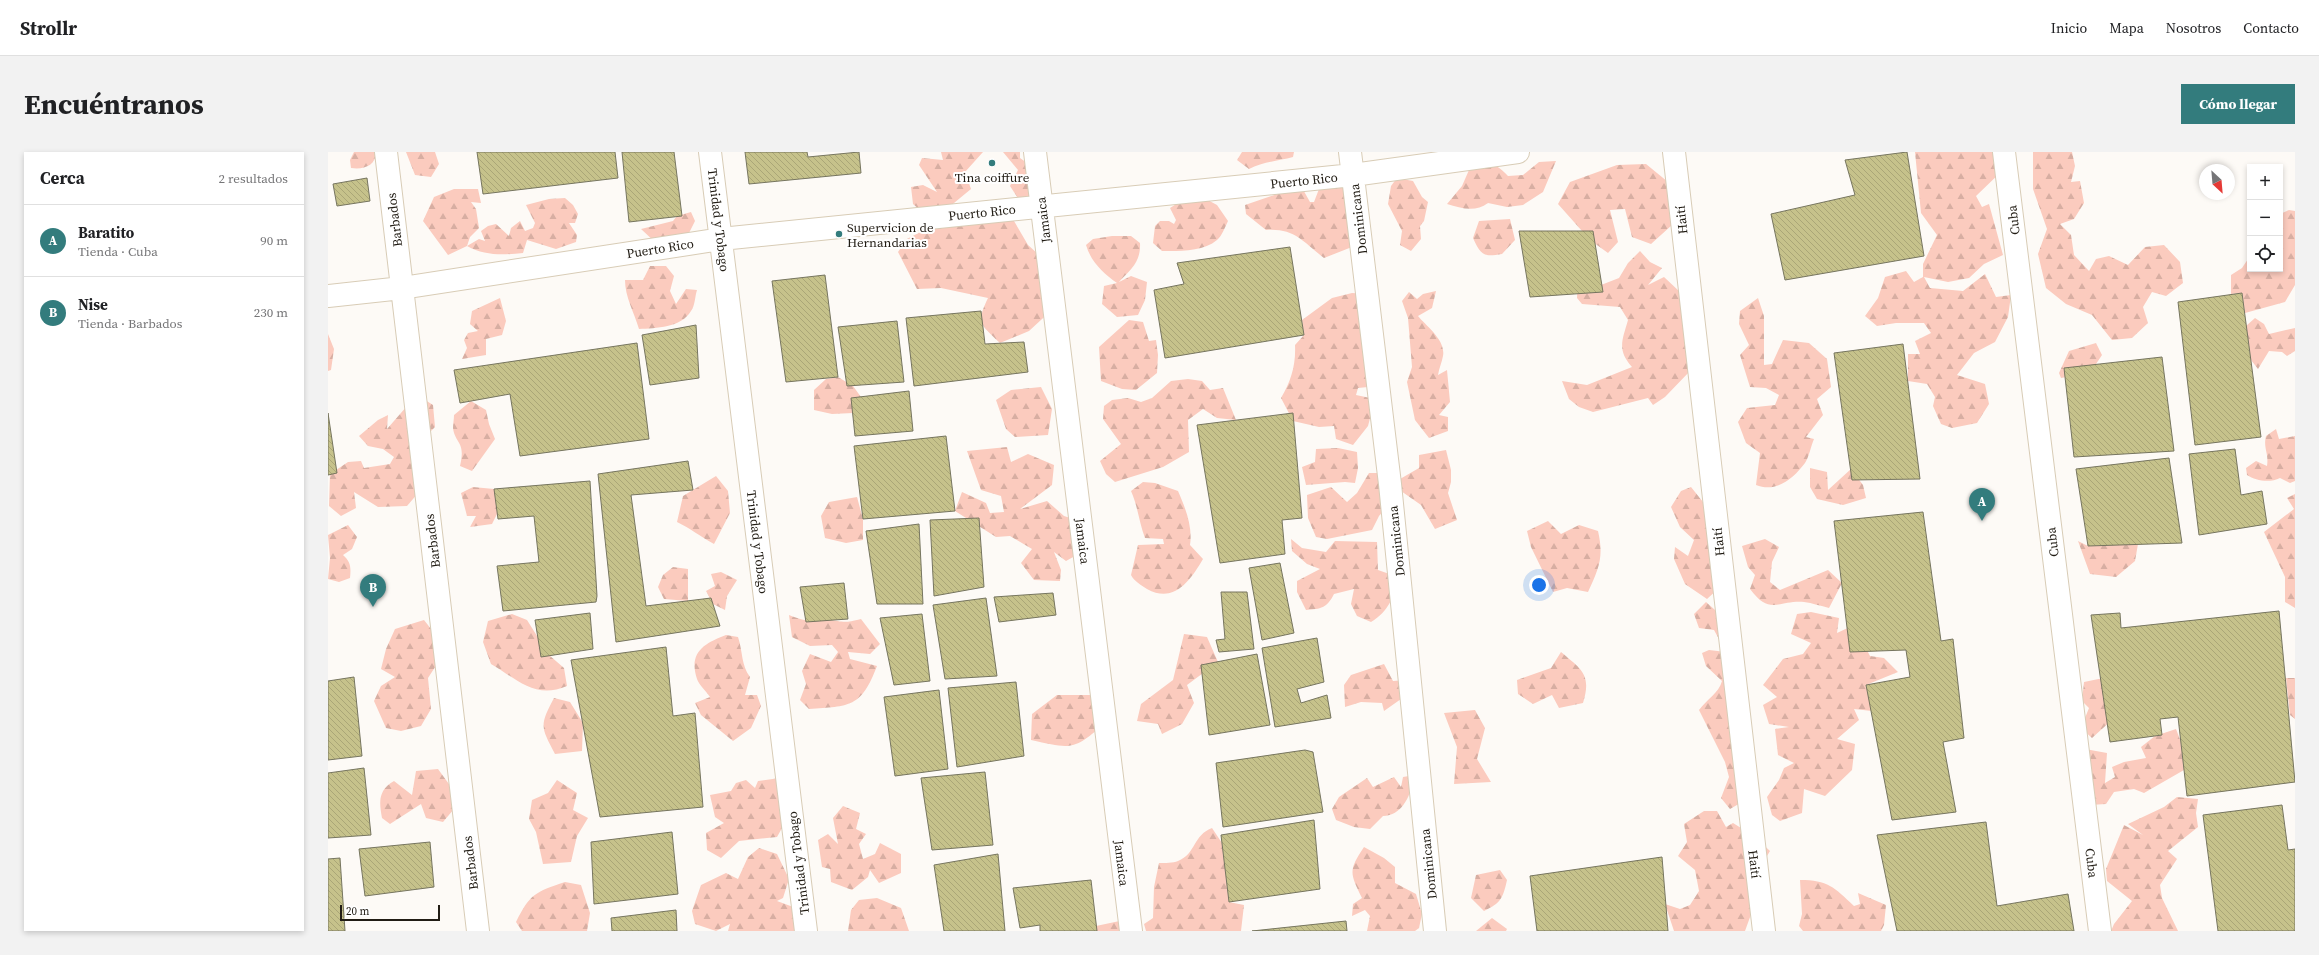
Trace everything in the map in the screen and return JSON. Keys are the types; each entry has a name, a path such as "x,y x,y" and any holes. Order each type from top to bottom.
{"street":[{"name":"Barbados","path":"386,152 478,931"},
{"name":"Trinidad y Tobago","path":"710,152 806,931"},
{"name":"Jamaica","path":"1035,152 1131,931"},
{"name":"Dominicana","path":"1350,152 1390,484 1435,931"},
{"name":"Puerto Rico","path":"328,296 402,288 721,239 1353,175 1518,152"},
{"name":"Haití","path":"1674,152 1764,931"},
{"name":"Cuba","path":"2004,152 2100,931"}],"green space":[{"path":"354,152 376,152 374,161 368,166 364,168 351,168 350,160"},
{"path":"406,152 435,152 439,164 431,177 415,175"},
{"path":"941,152 983,152 965,172 971,189 937,217 929,218 913,204 911,187 923,185 937,192 919,165 922,158 943,160"},
{"path":"1003,152 1020,152 1020,158 1037,170 1039,187 1021,203 1010,186 1018,170"},
{"path":"1242,152 1294,152 1293,157 1265,163 1249,169 1237,160"},
{"path":"1915,152 2003,152 2002,171 1976,196 1982,207 1989,204 2003,255 1984,264 1969,278 1948,282 1924,277 1930,288 1963,291 1985,274 1996,297 2011,295 2008,317 1995,342 1974,353 1957,375 1985,384 1989,404 1977,423 1952,428 1941,424 1933,406 1935,397 1927,384 1908,381 1908,354 1920,354 1915,341 1931,333 1924,323 1896,323 1877,326 1865,316 1878,298 1885,277 1906,271 1914,282 1923,277 1923,264 1937,235 1921,213"},
{"path":"2033,152 2072,152 2075,166 2071,182 2080,181 2084,203 2074,219 2060,224 2071,235 2074,255 2089,271 2096,259 2109,256 2128,265 2145,247 2164,245 2180,262 2183,283 2166,296 2152,292 2143,307 2148,323 2132,338 2112,340 2092,315 2066,304 2046,288 2038,254 2047,229 2033,189"},
{"path":"1556,161 1543,192 1523,205 1507,207 1488,203 1478,208 1468,209 1447,204 1462,186 1469,170 1476,167 1490,164 1498,167 1508,176 1523,175 1539,162"},
{"path":"1646,164 1668,182 1672,225 1651,244 1632,237 1625,209 1610,210 1618,242 1608,253 1590,240 1558,204 1570,182 1617,165"},
{"path":"1397,178 1413,181 1422,197 1428,202 1424,221 1420,226 1421,239 1411,251 1400,245 1402,231 1388,204 1391,186"},
{"path":"1339,185 1353,195 1357,245 1324,258 1298,237 1284,231 1266,230 1246,214 1245,205 1301,186 1310,202 1314,202 1319,189"},
{"path":"454,189 478,189 481,203 471,202 476,209 479,228 470,237 467,246 448,255 423,221 434,197"},
{"path":"565,198 573,205 578,214 575,223 569,223 577,235 576,242 556,249 527,240 523,253 494,254 481,252 467,246 479,239 485,241 481,231 488,226 496,224 509,236 511,228 520,221 525,231 533,228 535,223 526,205 549,199"},
{"path":"1204,198 1217,205 1228,221 1222,234 1217,240 1205,247 1183,251 1162,251 1153,243 1155,226 1160,221 1169,221 1174,224 1176,220 1170,208 1181,201"},
{"path":"2289,210 2295,211 2295,285 2285,302 2245,313 2242,293 2231,294 2231,275 2242,268 2247,260 2247,272 2283,272 2283,213"},
{"path":"691,212 695,221 689,233 656,243 641,229 673,221 677,216"},
{"path":"953,215 981,220 1014,221 1028,245 1048,263 1054,308 1029,331 1000,343 982,323 982,313 988,298 941,288 917,289 898,252 907,239"},
{"path":"1510,219 1515,240 1502,254 1487,255 1481,252 1473,238 1479,221"},
{"path":"1112,236 1131,236 1140,243 1140,250 1137,260 1119,282 1131,276 1147,282 1145,300 1138,315 1117,317 1102,304 1104,286 1117,283 1098,267 1091,257 1086,245 1093,239"},
{"path":"1640,251 1650,262 1662,268 1648,285 1664,277 1680,292 1691,370 1665,397 1653,405 1648,398 1593,412 1579,407 1569,399 1562,381 1587,385 1632,367 1624,355 1622,345 1628,320 1620,307 1582,304 1577,298 1578,278 1601,285 1619,278 1628,263"},
{"path":"650,266 666,266 674,276 670,291 676,304 686,289 697,290 694,304 687,317 668,326 639,329 628,298 625,280 643,280"},
{"path":"1436,291 1432,308 1418,316 1435,334 1441,344 1443,356 1438,375 1447,370 1450,402 1439,415 1448,417 1448,431 1429,438 1415,420 1407,382 1412,367 1408,318 1402,301 1409,292 1417,299 1423,294"},
{"path":"1352,293 1369,294 1372,320 1362,345 1366,354 1368,387 1358,388 1356,395 1375,399 1368,426 1353,445 1336,439 1334,426 1319,427 1293,421 1281,398 1292,373 1295,359 1295,345 1304,335 1302,320 1332,298"},
{"path":"500,298 506,321 502,335 486,339 486,355 462,359 467,348 464,340 468,333 478,331 470,324 472,311"},
{"path":"1758,298 1764,316 1764,365 1772,364 1783,340 1809,343 1827,359 1831,387 1817,399 1823,415 1806,437 1814,439 1805,463 1784,483 1770,487 1756,485 1760,453 1746,443 1738,422 1747,408 1775,405 1779,395 1766,388 1750,387 1740,355 1749,345 1739,324 1740,311"},
{"path":"2255,318 2264,324 2269,334 2295,328 2295,351 2287,356 2282,352 2269,351 2258,369 2251,360 2246,326"},
{"path":"1129,320 1143,322 1149,341 1156,340 1158,355 1157,373 1136,390 1122,389 1101,381 1099,347"},
{"path":"328,334 334,349 331,370 328,371"},
{"path":"2096,343 2102,355 2090,373 2061,378 2059,373 2069,351"},
{"path":"838,377 853,386 861,397 853,413 832,414 814,410 814,390 826,379"},
{"path":"1188,379 1202,381 1210,390 1223,388 1236,420 1217,418 1203,409 1188,420 1189,452 1163,467 1115,482 1106,474 1100,461 1121,444 1103,419 1104,406 1112,400 1128,398 1141,402 1152,398 1171,381"},
{"path":"1041,387 1052,409 1048,435 1015,437 1006,429 996,400 1011,390"},
{"path":"422,398 433,405 435,427 420,442 425,485 407,506 378,507 354,492 356,508 341,516 329,506 330,474 348,462 361,461 364,468 390,464 394,457 383,449 368,446 359,436 378,420 388,415 387,429 407,406"},
{"path":"471,401 486,410 489,424 495,439 472,471 460,466 462,452 453,428 454,415"},
{"path":"2276,429 2279,439 2295,436 2295,481 2290,483 2280,478 2276,480 2263,481 2247,475 2246,468 2256,461 2267,466 2265,444 2266,436"},
{"path":"1007,447 1011,462 1028,454 1054,465 1052,485 1020,509 1047,501 1064,516 1080,521 1084,551 1066,561 1054,552 1061,570 1060,581 1034,580 1021,563 1032,549 1010,536 996,537 955,511 962,492 986,503 990,513 1004,512 1001,496 981,490 967,451"},
{"path":"1338,448 1357,452 1358,468 1355,483 1345,482 1306,485 1302,467 1315,462 1316,449"},
{"path":"1446,450 1451,470 1451,482 1448,493 1457,520 1435,529 1421,505 1401,491 1379,516 1372,530 1327,539 1316,537 1308,518 1307,495 1331,487 1347,502 1357,493 1369,473 1397,473 1400,479 1419,468 1419,455"},
{"path":"1810,468 1827,472 1828,490 1851,469 1863,485 1866,498 1843,505 1817,499 1810,487"},
{"path":"716,476 728,491 730,513 714,544 677,522 683,496"},
{"path":"1143,482 1155,483 1178,491 1186,510 1191,538 1190,545 1203,559 1187,582 1173,592 1165,594 1147,589 1131,575 1138,545 1164,544 1163,539 1145,538 1131,491"},
{"path":"473,487 494,489 503,502 492,524 470,527 476,516 467,516 461,493"},
{"path":"1691,487 1703,502 1721,517 1719,588 1707,599 1685,584 1674,559 1675,547 1688,556 1694,540 1680,527 1671,507 1681,491"},
{"path":"2295,494 2295,608 2285,602 2285,577 2264,532 2294,509 2287,498"},
{"path":"857,497 863,519 863,540 846,543 825,538 821,516 829,502"},
{"path":"1548,521 1561,534 1579,525 1598,531 1601,548 1598,569 1588,592 1567,588 1553,592 1531,547 1527,531"},
{"path":"348,525 357,537 352,549 343,555 348,560 350,565 350,578 339,582 328,579 330,558 328,535"},
{"path":"2122,525 2138,544 2135,561 2116,577 2090,574 2078,541 2088,546"},
{"path":"1291,539 1302,548 1326,552 1335,541 1377,542 1378,570 1398,577 1395,591 1390,603 1377,618 1371,622 1357,616 1351,604 1354,589 1334,594 1329,602 1323,607 1306,610 1297,592 1297,581 1320,569 1307,564 1292,551"},
{"path":"1765,539 1779,547 1772,562 1770,582 1780,590 1828,570 1842,583 1829,608 1804,602 1775,605 1763,602 1757,597 1750,589 1755,575 1748,567 1742,546"},
{"path":"673,567 688,569 688,601 664,599 658,587 663,575"},
{"path":"721,572 737,580 727,596 725,610 713,604 706,591 715,586 711,574"},
{"path":"1706,602 1724,618 1749,798 1730,809 1721,798 1729,777 1725,762 1699,710 1715,693 1722,681 1706,666 1702,653 1709,650 1726,652 1714,630 1699,628 1694,614"},
{"path":"1811,612 1839,618 1837,633 1854,625 1870,656 1884,658 1898,672 1866,685 1872,711 1854,709 1859,720 1837,739 1855,744 1852,770 1825,796 1804,789 1802,813 1780,821 1772,815 1767,797 1779,780 1784,768 1794,763 1778,755 1775,729 1789,727 1769,724 1763,705 1777,697 1763,685 1783,659 1803,654 1811,643 1791,634 1797,614"},
{"path":"512,614 527,620 549,655 564,668 567,686 556,690 545,691 536,689 518,681 491,664 483,642 488,621"},
{"path":"789,615 808,620 846,622 861,619 880,644 870,654 848,652 850,659 877,666 871,680 859,697 844,705 809,709 800,700 806,684 802,671 810,654 831,662 838,652 832,645 810,646 792,637"},
{"path":"424,620 435,634 439,661 428,678 431,709 421,726 401,731 386,728 374,701 381,686 395,677 381,669 386,649 395,629"},
{"path":"1184,634 1207,637 1218,662 1187,685 1194,703 1182,724 1162,734 1158,724 1137,721 1141,704 1173,680"},
{"path":"726,635 738,637 745,668 750,677 745,695 757,695 761,706 751,728 733,741 701,715 695,703 710,697 699,684 697,679 695,662 697,655 705,645"},
{"path":"1561,652 1583,673 1586,685 1583,703 1559,708 1552,695 1533,704 1518,694 1517,680 1551,668"},
{"path":"1384,664 1393,681 1406,680 1401,699 1384,711 1382,703 1361,702 1345,707 1344,685 1351,675"},
{"path":"2113,676 2113,719 2092,738 2081,728 2089,708 2082,701 2084,682"},
{"path":"2286,678 2295,678 2295,719 2290,715"},
{"path":"1057,695 1102,695 1105,723 1086,739 1071,745 1055,745 1031,740 1032,714"},
{"path":"554,698 570,702 583,723 582,751 555,754 547,738 544,726 546,715"},
{"path":"1475,710 1485,728 1477,759 1491,782 1454,784 1457,747 1444,713"},
{"path":"2176,729 2181,742 2184,770 2144,793 2134,789 2114,792 2106,804 2090,805 2085,749 2107,753 2105,783 2115,777 2112,767 2124,762 2146,758 2141,747 2155,736"},
{"path":"438,769 454,791 454,809 443,822 426,818 421,804 390,824 382,818 380,802 382,792 385,788 394,781 412,795 416,771"},
{"path":"1409,776 1414,782 1407,800 1395,813 1383,816 1370,829 1354,827 1336,820 1332,809 1339,797 1367,778 1373,787 1394,777 1401,787 1403,777"},
{"path":"787,777 791,812 777,837 739,841 721,858 707,850 706,833 724,823 715,817 710,795 731,791 736,783 746,780 755,788 758,781"},
{"path":"557,780 577,793 573,810 588,818 577,836 571,862 543,864 536,832 529,819 532,800 548,793"},
{"path":"2177,797 2198,799 2196,813 2198,827 2168,851 2177,859 2160,885 2162,898 2178,931 2111,931 2114,924 2132,901 2107,881 2106,869 2124,825 2143,835 2128,824 2164,807"},
{"path":"843,806 860,813 856,829 866,834 859,844 863,859 875,854 880,843 901,854 901,873 879,883 870,870 868,877 852,890 831,882 830,869 822,867 818,840 828,834 838,844 833,818"},
{"path":"1704,811 1717,811 1726,827 1733,823 1754,836 1770,851 1755,876 1758,895 1745,931 1674,931 1665,904 1680,909 1690,905 1699,891 1695,870 1678,856 1687,842 1684,824"},
{"path":"1212,828 1222,843 1229,902 1244,905 1241,931 1146,931 1144,924 1153,918 1154,887 1159,863 1174,862 1184,858 1201,835"},
{"path":"1364,847 1384,858 1395,867 1395,883 1416,894 1422,914 1419,928 1415,931 1367,931 1370,916 1365,910 1352,916 1353,904 1362,898 1352,872 1355,862"},
{"path":"759,848 777,854 789,879 783,898 777,901 804,911 803,931 728,931 730,924 716,931 695,924 692,911 701,885 726,873 738,879 748,857"},
{"path":"1500,870 1507,880 1504,891 1498,902 1484,911 1471,898 1476,875"},
{"path":"1800,880 1810,880 1824,883 1836,889 1854,906 1860,904 1858,893 1886,905 1884,925 1881,931 1803,931 1799,926 1802,914"},
{"path":"565,882 581,885 590,913 587,931 522,931 516,922 525,905 534,895"},
{"path":"877,898 901,908 909,931 848,931 851,910 859,900"},
{"path":"1492,918 1507,929 1506,931 1476,931"},
{"path":"1129,919 1131,931 1096,931 1096,926"}],"building":[{"path":"477,152 615,152 618,178 483,194"},
{"path":"622,152 674,152 682,216 629,222"},
{"path":"745,152 807,152 808,157 859,152 861,173 749,184"},
{"path":"1907,152 1924,256 1785,280 1771,214 1855,195 1845,160"},
{"path":"367,178 370,201 337,206 333,184"},
{"path":"1519,231 1593,231 1603,292 1530,297"},
{"path":"1290,247 1304,335 1165,358 1154,290 1184,284 1177,263"},
{"path":"825,275 838,377 786,382 772,281"},
{"path":"2242,293 2261,437 2195,445 2178,302"},
{"path":"981,311 985,344 1024,342 1028,372 914,386 906,318"},
{"path":"897,321 904,382 847,386 838,327"},
{"path":"696,325 699,378 650,385 642,335"},
{"path":"637,343 649,439 520,456 510,394 460,403 454,370"},
{"path":"1903,344 1920,479 1852,480 1834,353"},
{"path":"2162,357 2174,451 2074,457 2064,368"},
{"path":"909,391 913,431 855,436 851,398"},
{"path":"328,413 337,473 328,475"},
{"path":"1293,413 1302,518 1282,520 1285,554 1220,563 1197,425"},
{"path":"946,436 955,511 863,519 854,446"},
{"path":"2235,449 2241,495 2262,491 2267,524 2199,535 2189,454"},
{"path":"2169,458 2182,543 2088,546 2076,469"},
{"path":"688,461 693,490 631,495 646,606 711,598 720,626 616,642 598,474"},
{"path":"590,481 597,596 596,602 503,611 497,566 539,562 534,516 498,519 494,489"},
{"path":"1923,512 1941,641 1953,639 1964,738 1943,742 1956,812 1892,820 1866,685 1910,677 1906,650 1850,652 1834,521"},
{"path":"979,518 984,587 934,596 930,520"},
{"path":"919,524 923,604 877,604 866,531"},
{"path":"1280,563 1294,633 1262,640 1249,568"},
{"path":"844,583 848,619 806,622 800,587"},
{"path":"1221,592 1247,592 1254,649 1219,652 1216,640 1225,639"},
{"path":"1053,593 1056,615 999,622 994,597"},
{"path":"986,598 997,676 945,679 933,605"},
{"path":"2279,611 2295,782 2187,796 2178,717 2160,719 2162,735 2110,742 2091,615 2120,613 2121,628"},
{"path":"590,613 593,649 541,657 535,620"},
{"path":"922,614 930,681 894,685 880,618"},
{"path":"1317,638 1324,682 1297,689 1301,703 1327,695 1331,718 1275,727 1262,648"},
{"path":"666,647 673,716 695,713 703,807 600,817 571,660"},
{"path":"1257,654 1270,725 1209,735 1201,665"},
{"path":"354,677 362,756 328,760 328,681"},
{"path":"1016,682 1024,756 957,767 948,688"},
{"path":"939,690 948,769 895,776 884,697"},
{"path":"1305,750 1313,752 1323,812 1223,827 1216,763"},
{"path":"364,768 371,835 328,838 328,773"},
{"path":"985,772 993,845 932,850 921,778"},
{"path":"2282,805 2288,850 2295,849 2295,931 2218,931 2203,815"},
{"path":"1314,820 1320,889 1229,902 1221,835"},
{"path":"1986,822 1997,906 2068,894 2074,931 1897,931 1877,835"},
{"path":"672,832 678,894 594,904 591,842"},
{"path":"430,842 434,887 365,896 359,849"},
{"path":"998,854 1005,931 944,931 934,865"},
{"path":"1662,857 1668,931 1537,931 1530,876"},
{"path":"340,858 345,931 328,931 328,859"},
{"path":"1091,880 1097,931 1040,931 1040,925 1020,928 1013,888"},
{"path":"676,910 677,931 612,931 611,918"},
{"path":"1346,921 1347,931 1252,931"}],"place":[{"name":"Tina coiffure","path":"992,163"},
{"name":"Supervicion de Hernandarias","path":"839,234"},
{"name":"Baratito","path":"1982,521"},
{"name":"Nise","path":"373,607"}]}
